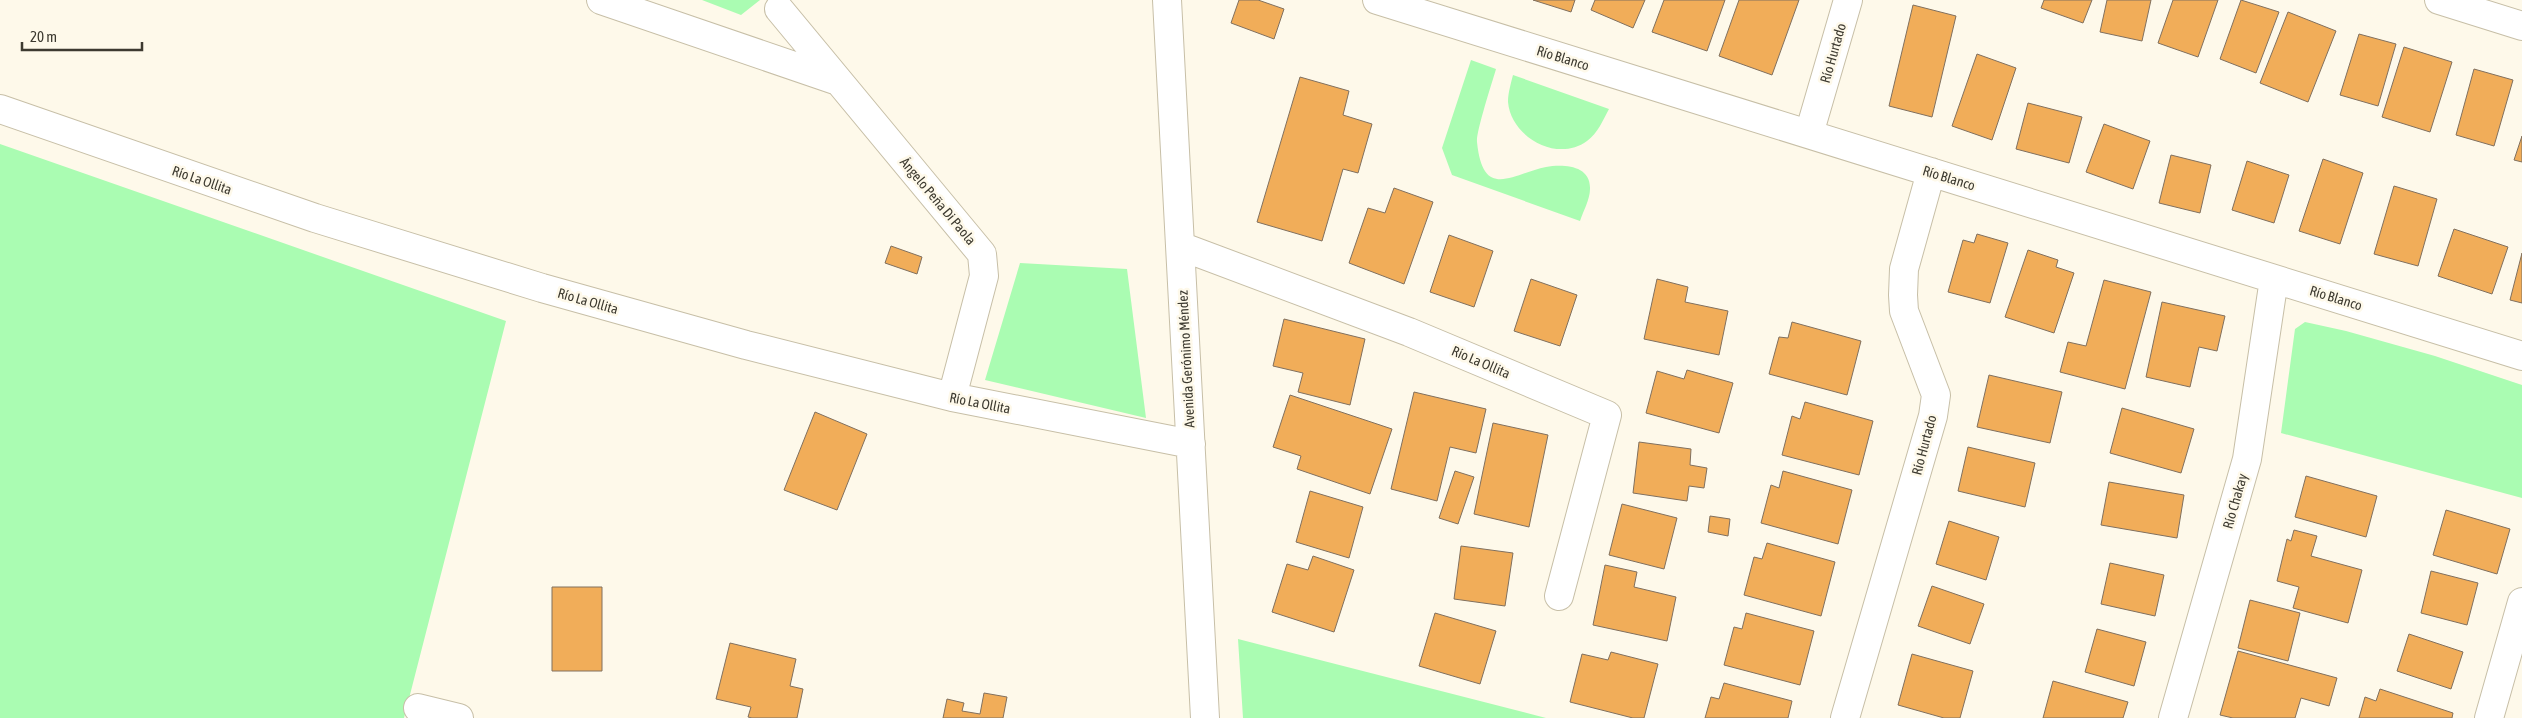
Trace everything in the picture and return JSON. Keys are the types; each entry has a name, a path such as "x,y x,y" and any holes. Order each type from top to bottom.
{"street":[{"path":"601,0 838,80"},
{"name":"Avenida Gerónimo Méndez","path":"1167,0 1205,718"},
{"name":"Río Blanco","path":"1377,0 2522,356"},
{"name":"Río Hurtado","path":"1809,134 1848,0"},
{"path":"2439,0 2491,8 2522,26"},
{"name":"Ángelo Peña Di Paola","path":"780,9 982,254 984,276 952,397"},
{"name":"Río La Ollita","path":"0,108 315,218 542,288 746,345 952,397 1191,444"},
{"name":"Río Hurtado","path":"1845,718 1933,416 1936,396 1904,311 1903,295 1904,269 1931,172"},
{"name":"Río La Ollita","path":"1180,246 1409,332 1607,415 1559,596"},
{"name":"Río Chakay","path":"2173,718 2247,459 2274,279"},
{"path":"2489,718 2522,602"},
{"path":"418,708 459,718"}],"green space":[{"path":"702,0 760,0 741,15"},
{"path":"1471,60 1496,69 1477,137 1480,160 1486,172 1493,178 1501,179 1553,166 1568,166 1581,171 1589,181 1590,193 1580,221 1452,175 1442,148"},
{"path":"1513,75 1609,109 1597,130 1587,141 1575,147 1550,148 1526,136 1517,126 1511,115 1508,99"},
{"path":"0,144 506,321 404,718 0,718"},
{"path":"1020,263 1127,269 1146,418 985,380"},
{"path":"2305,322 2346,331 2435,356 2522,385 2522,498 2281,433 2295,329"},
{"path":"1238,639 1546,718 1243,718"}],"building":[{"path":"1239,0 1258,0 1284,9 1274,39 1231,23"},
{"path":"1533,0 1575,0 1571,12"},
{"path":"1595,0 1645,0 1633,28 1591,10"},
{"path":"1664,0 1725,0 1707,51 1652,32"},
{"path":"1739,0 1799,0 1772,75 1719,56"},
{"path":"2044,0 2092,0 2083,23 2041,8"},
{"path":"2107,0 2151,0 2142,41 2100,32"},
{"path":"2173,0 2218,0 2198,57 2158,43"},
{"path":"2241,0 2279,12 2256,73 2220,59"},
{"path":"1913,5 1956,16 1932,117 1889,106"},
{"path":"2288,12 2336,31 2308,102 2260,83"},
{"path":"2359,34 2396,44 2378,106 2340,95"},
{"path":"2404,47 2452,62 2430,132 2382,117"},
{"path":"1977,54 2016,68 1992,140 1952,126"},
{"path":"2474,69 2513,80 2494,146 2456,135"},
{"path":"1300,77 1349,91 1343,115 1372,124 1358,173 1343,169 1322,241 1257,222"},
{"path":"2028,103 2082,117 2069,163 2016,149"},
{"path":"2104,124 2150,141 2133,189 2086,172"},
{"path":"2522,136 2522,162 2514,160"},
{"path":"2171,155 2211,165 2200,213 2159,203"},
{"path":"2323,159 2363,173 2340,244 2299,231"},
{"path":"2247,161 2289,175 2274,223 2232,210"},
{"path":"2394,186 2437,199 2418,266 2374,254"},
{"path":"1394,188 1433,202 1404,284 1349,263 1368,208 1385,213"},
{"path":"2454,229 2508,247 2492,294 2438,276"},
{"path":"1977,234 2008,243 1990,303 1948,292 1963,240 1974,243"},
{"path":"1449,235 1493,251 1474,307 1430,292"},
{"path":"891,246 922,257 917,274 885,263"},
{"path":"2028,250 2058,260 2056,267 2074,273 2054,333 2005,317"},
{"path":"2522,253 2522,303 2510,300"},
{"path":"1531,279 1577,295 1560,346 1514,331"},
{"path":"1657,279 1688,287 1685,302 1728,311 1719,355 1644,339"},
{"path":"2104,280 2151,292 2125,389 2060,372 2068,342 2086,346"},
{"path":"2162,302 2225,316 2217,351 2199,347 2190,387 2146,377"},
{"path":"1284,319 1365,339 1350,405 1298,392 1303,373 1273,366"},
{"path":"1792,322 1861,341 1847,395 1769,374 1779,337 1788,338"},
{"path":"1687,370 1733,383 1719,433 1646,413 1657,371 1684,379"},
{"path":"1989,375 2062,392 2050,443 1977,427"},
{"path":"1414,392 1486,409 1476,453 1450,447 1437,501 1391,489"},
{"path":"1290,395 1392,429 1370,494 1297,469 1301,456 1273,447"},
{"path":"1805,402 1873,421 1859,475 1782,455 1792,416 1800,419"},
{"path":"2122,408 2194,429 2181,473 2110,453"},
{"path":"815,412 867,434 837,510 784,490"},
{"path":"1493,423 1548,435 1529,527 1474,514"},
{"path":"1639,442 1691,449 1690,465 1707,468 1704,488 1689,486 1687,501 1633,493"},
{"path":"1968,447 2035,463 2025,507 1958,491"},
{"path":"1455,471 1474,477 1458,524 1439,518"},
{"path":"1783,471 1852,490 1838,544 1761,523 1771,485 1779,488"},
{"path":"2306,476 2377,496 2366,537 2295,517"},
{"path":"2109,482 2184,495 2177,538 2101,525"},
{"path":"1310,491 1363,507 1349,558 1296,542"},
{"path":"1622,504 1677,518 1664,569 1609,555"},
{"path":"2446,510 2510,529 2497,574 2433,555"},
{"path":"1710,516 1730,519 1728,536 1708,532"},
{"path":"1949,521 1999,537 1986,580 1936,564"},
{"path":"2294,530 2317,536 2311,556 2362,570 2348,623 2293,608 2299,587 2277,581 2287,539 2291,541"},
{"path":"1767,543 1835,562 1821,616 1744,595 1754,557 1762,559"},
{"path":"1461,546 1513,553 1505,606 1454,599"},
{"path":"1313,556 1354,570 1334,632 1272,612 1287,564 1308,570"},
{"path":"2110,563 2164,575 2155,616 2101,604"},
{"path":"1605,565 1637,572 1634,587 1676,597 1667,641 1593,625"},
{"path":"2431,571 2478,583 2467,625 2421,613"},
{"path":"1932,586 1984,604 1970,644 1918,626"},
{"path":"552,587 602,587 602,671 552,671"},
{"path":"2250,600 2300,613 2288,661 2238,648"},
{"path":"1435,613 1496,631 1480,684 1419,666"},
{"path":"1746,613 1814,631 1800,685 1724,665 1734,627 1742,629"},
{"path":"2097,629 2146,642 2134,686 2085,672"},
{"path":"2409,634 2463,652 2451,689 2397,671"},
{"path":"730,643 796,659 790,686 803,689 797,718 752,718 748,717 751,707 716,699"},
{"path":"2238,651 2337,678 2329,706 2301,698 2295,718 2233,718 2220,715"},
{"path":"1611,652 1658,664 1644,718 1633,718 1570,702 1582,654 1608,660"},
{"path":"1912,654 1973,671 1960,718 1944,718 1898,705"},
{"path":"2053,681 2128,702 2123,718 2043,718"},
{"path":"1724,683 1792,701 1788,718 1705,718 1711,697 1719,699"},
{"path":"2380,689 2453,713 2452,718 2359,718 2365,697 2376,701"},
{"path":"984,693 1007,697 1003,718 943,718 947,699 964,703 962,711 980,714"}]}
